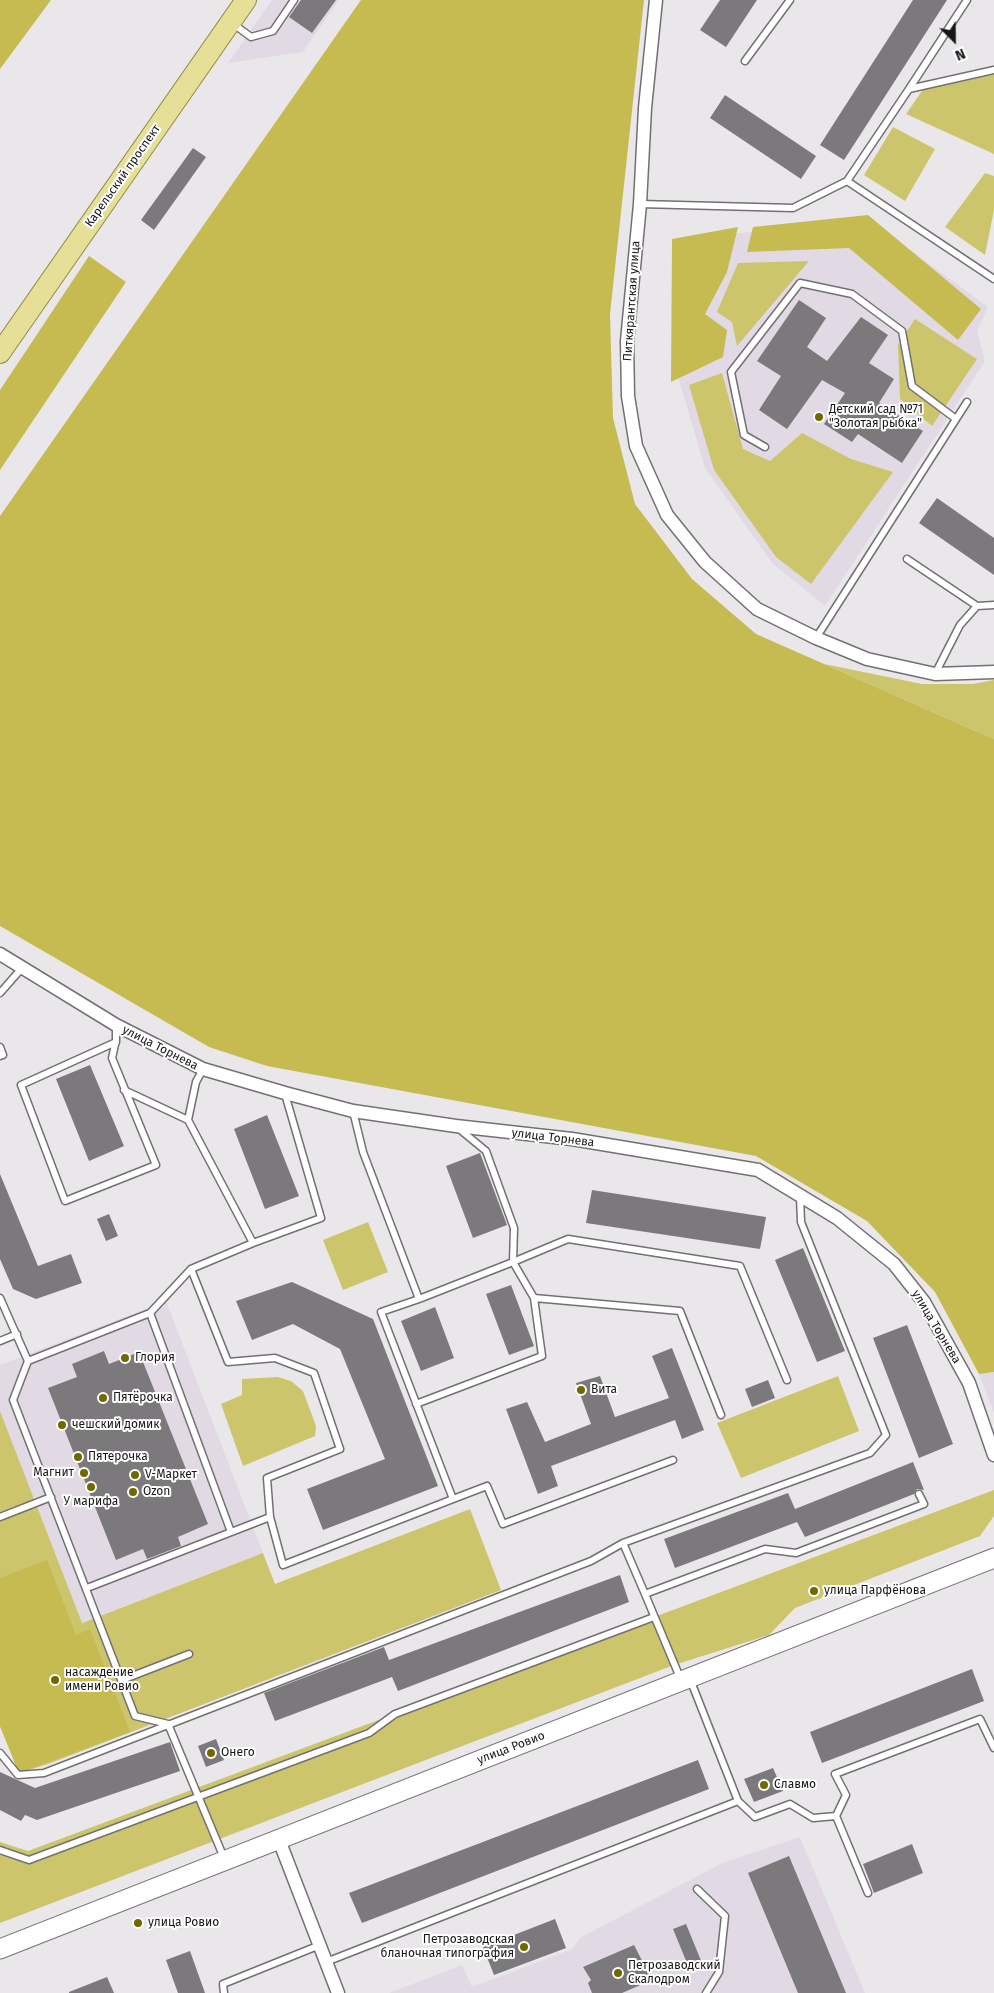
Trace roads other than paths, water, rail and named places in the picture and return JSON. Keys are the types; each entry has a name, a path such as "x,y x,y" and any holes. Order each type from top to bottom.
{"main road":[{"name":"Карельский проспект","path":"0,353 246,0"},
{"name":"улица Ровио","path":"0,1949 994,1558"}],"street":[{"name":"Питкярантская улица","path":"656,0 645,108 640,204 627,341 628,396 636,446 667,515 705,562 757,609 816,638 867,659 935,674 994,672"},
{"name":"улица Торнева","path":"0,954 116,1026 203,1070 353,1111 456,1126 572,1139 758,1170 837,1218 894,1264 924,1302 969,1383 994,1455"},
{"path":"279,1840 338,1993"}],"lane":[{"path":"230,22 251,37 273,31 294,0"},
{"path":"745,61 790,0"},
{"path":"640,204 793,208 847,181 966,0"},
{"path":"909,89 994,70"},
{"path":"847,181 994,278"},
{"path":"765,447 744,435 731,372 800,283 852,294 902,331 912,386 956,419"},
{"path":"816,638 967,402"},
{"path":"908,559 977,606 994,605"},
{"path":"935,674 960,625 977,606"},
{"path":"0,993 22,968"},
{"path":"116,1026 116,1042 112,1058 156,1165 65,1201 21,1086 116,1042"},
{"path":"0,1047 3,1055 0,1056"},
{"path":"188,1120 196,1082 203,1070"},
{"path":"124,1090 188,1120 253,1243"},
{"path":"28,1360 150,1313 191,1269 253,1243 321,1218 285,1093"},
{"path":"353,1111 362,1152 419,1299"},
{"path":"416,1404 542,1356 534,1298 513,1262 514,1228 486,1151 456,1126"},
{"path":"0,1753 18,1776 44,1772 590,1561 623,1543 870,1453 886,1435 801,1222 800,1196"},
{"path":"453,1499 381,1312 419,1299 568,1239 740,1266 787,1380"},
{"path":"191,1269 228,1362 275,1358 314,1373 340,1449 267,1478 270,1517 283,1565 487,1486 503,1524 673,1460"},
{"path":"0,1298 28,1360 14,1400 135,1716 168,1724"},
{"path":"534,1298 680,1311 721,1415"},
{"path":"150,1313 231,1532"},
{"path":"0,1341 17,1334"},
{"path":"645,1594 765,1549 796,1553 924,1504 919,1494"},
{"path":"0,1517 51,1497"},
{"path":"87,1588 270,1517"},
{"path":"623,1543 654,1617 685,1680 738,1801 755,1817 790,1804 813,1818 836,1816"},
{"path":"0,1850 29,1860 370,1733 394,1714 654,1617"},
{"path":"122,1680 189,1654"},
{"path":"868,1893 836,1816 846,1795 836,1774 980,1719 994,1748"},
{"path":"168,1724 225,1860"},
{"path":"326,1962 738,1801"},
{"path":"697,1889 725,1916 719,1972 706,1993"},
{"path":"224,1993 223,1984 320,1945"}],"place":[{"name":"Детский сад №71 \"Золотая рыбка\"","path":"819,417"},
{"name":"Глория","path":"125,1358"},
{"name":"Вита","path":"581,1390"},
{"name":"Пятёрочка","path":"103,1398"},
{"name":"чешский домик","path":"62,1425"},
{"name":"Пятерочка","path":"78,1457"},
{"name":"Магнит","path":"84,1473"},
{"name":"V-Маркет","path":"135,1475"},
{"name":"У марифа","path":"91,1487"},
{"name":"Ozon","path":"133,1492"},
{"name":"улица Парфёнова","path":"814,1591"},
{"name":"насаждение имени Ровио","path":"55,1680"},
{"name":"Онего","path":"211,1753"},
{"name":"Славмо","path":"764,1785"},
{"name":"улица Ровио","path":"138,1923"},
{"name":"Петрозаводская бланочная типография","path":"524,1947"},
{"name":"Петрозаводский Скалодром","path":"618,1973"}]}
